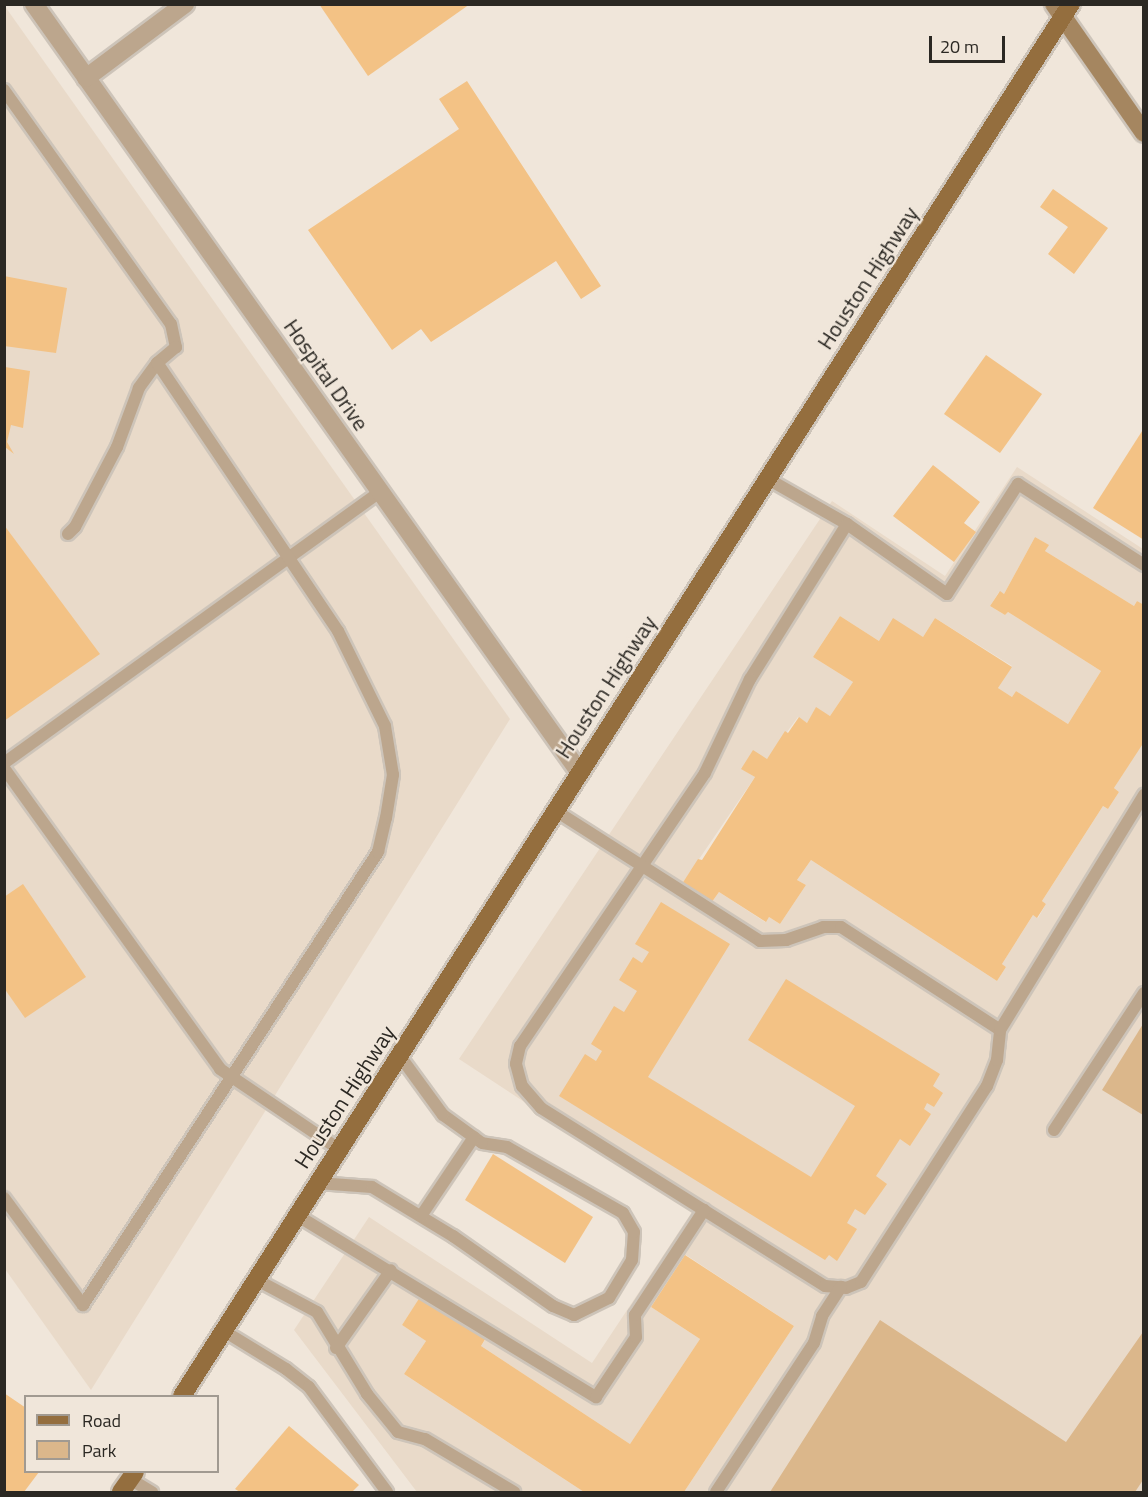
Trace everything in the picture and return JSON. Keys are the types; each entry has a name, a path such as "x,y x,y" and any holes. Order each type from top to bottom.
{"main road":[{"path":"1062,9 1143,133"},
{"name":"Houston Highway","path":"183,1395 768,479 1062,9"}],"street":[{"name":"Hospital Drive","path":"34,4 580,773"},
{"path":"86,78 184,4"}],"lane":[{"path":"4,90 171,324 176,347 158,363 140,388 117,447 75,527 68,534"},
{"path":"4,1198 83,1305 234,1077 378,852 393,775 385,726 338,631 158,363"},
{"path":"768,479 847,524 947,594 1018,484 1143,565"},
{"path":"4,763 380,492"},
{"path":"847,524 750,679 705,773 640,865 520,1046 516,1064 522,1086 541,1108 825,1286 841,1287 861,1282 987,1086 997,1060 1000,1030 1143,795"},
{"path":"4,768 220,1069 340,1150"},
{"path":"556,811 760,941 786,940 823,927 842,927 1000,1030"},
{"path":"1054,1130 1143,993"},
{"path":"318,1184 372,1187 421,1216 553,1305 574,1315 609,1298 632,1260 634,1232 623,1213 507,1147 482,1143 443,1115 400,1056"},
{"path":"421,1216 474,1137"},
{"path":"298,1216 392,1270 596,1397 636,1337 635,1315 704,1210"},
{"path":"336,1348 392,1270"},
{"path":"257,1280 317,1312 336,1348 398,1432 425,1439 514,1492"},
{"path":"716,1492 814,1343 822,1316 841,1287"},
{"path":"224,1331 286,1368 309,1387 387,1492"},
{"path":"129,1481 152,1492"}],"shaded area":[{"path":"4,5 510,719 91,1390 5,1269"},
{"path":"1017,467 1143,549 1143,605 1137,601 1134,606 1045,551 1048,545 1035,537 1004,594 999,592 990,606 1005,615 1008,612 1101,671 1068,724 1016,691 1012,697 998,688 1012,666 935,618 923,637 879,641 840,616 813,657 853,682 830,716 816,708 807,723 798,717 767,759 741,768 755,777 680,887 709,906 719,892 765,922 769,917 780,924 806,885 797,880 811,860 997,981 1006,967 1002,964 1033,915 1038,918 1046,904 1042,901 1103,806 1108,809 1119,792 1114,788 1143,742 1144,1491 684,1492 794,1326 686,1255 651,1307 700,1339 630,1444 481,1346 487,1337 422,1295 402,1325 426,1341 404,1374 584,1492 417,1492 294,1330 369,1217 592,1363 692,1212 459,1059 832,501 945,576"}],"green space":[{"path":"1143,1024 1143,1115 1102,1090"},
{"path":"880,1320 1066,1442 1143,1332 1143,1480 1135,1492 770,1492"}],"building":[{"path":"319,4 470,4 368,76"},
{"path":"467,81 601,286 581,299 556,261 431,342 421,329 392,350 308,230 459,129 439,99"},
{"path":"1053,189 1108,228 1074,274 1048,254 1068,227 1040,207"},
{"path":"4,276 67,288 56,353 4,346"},
{"path":"986,355 1042,394 1000,453 944,414"},
{"path":"5,367 30,371 23,428 11,425 7,442 14,454 5,447"},
{"path":"1144,428 1144,540 1093,508"},
{"path":"933,465 980,502 964,523 976,532 954,562 893,516"},
{"path":"4,525 100,654 4,721"},
{"path":"1035,537 1049,545 1045,551 1134,606 1137,601 1144,605 1144,742 1114,788 1119,792 1108,809 1103,806 1042,901 1046,904 1037,918 1033,915 1002,964 1006,967 997,981 811,860 797,880 806,885 780,924 769,917 766,922 719,892 709,906 680,887 698,859 702,860 755,777 741,769 753,750 767,759 785,731 788,733 799,717 807,723 816,707 830,716 853,682 813,657 840,616 879,641 893,618 923,637 935,618 1012,667 998,688 1012,697 1016,691 1068,724 1101,671 1008,612 1005,615 990,606 1000,591 1004,594"},
{"path":"23,884 86,977 25,1018 4,988 4,897"},
{"path":"661,902 730,944 648,1077 811,1177 855,1106 748,1040 786,979 940,1074 933,1086 943,1093 934,1107 927,1103 924,1109 931,1114 910,1146 900,1139 876,1176 887,1184 865,1215 855,1209 847,1223 857,1229 837,1261 829,1255 825,1260 559,1096 585,1054 596,1061 602,1051 591,1044 614,1006 624,1012 637,991 619,980 633,957 642,963 649,952 635,944"},
{"path":"493,1154 593,1217 565,1263 465,1200"},
{"path":"685,1255 794,1326 684,1492 584,1492 404,1374 426,1341 402,1325 422,1294 487,1336 481,1346 630,1444 700,1339 651,1307"},
{"path":"4,1393 24,1407 24,1473 38,1473 24,1492 4,1492"},
{"path":"289,1426 359,1485 352,1492 240,1492 235,1489"}]}
